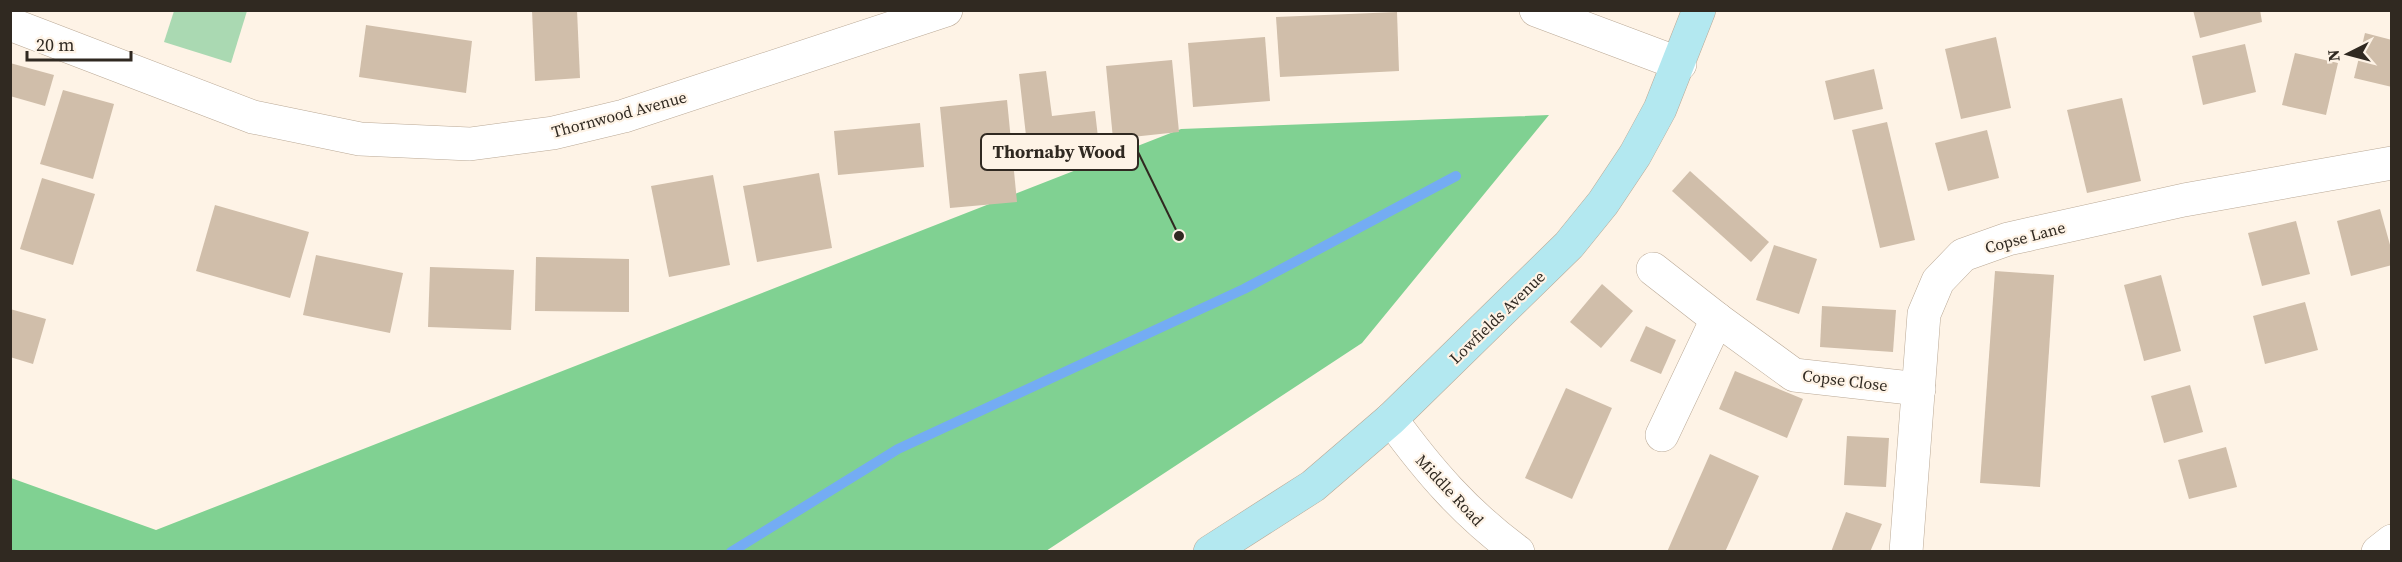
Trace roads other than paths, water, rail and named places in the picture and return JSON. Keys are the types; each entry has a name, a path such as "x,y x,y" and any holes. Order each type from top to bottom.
{"street":[{"name":"Thornwood Avenue","path":"10,24 253,117 360,140 470,144 553,133 624,116 901,18 946,10"},
{"path":"1536,10 1680,64"},
{"name":"Lowfields Avenue","path":"1210,552 1313,486 1391,419 1537,278 1596,212 1635,155 1660,109 1680,64 1699,10"},
{"name":"Copse Lane","path":"1906,552 1924,314 1938,281 1963,255 2008,239 2184,200 2391,163"},
{"name":"Copse Close","path":"1653,269 1794,375 1919,389"},
{"path":"1662,435 1717,319"},
{"name":"Middle Road","path":"1391,419 1422,462 1481,524 1518,552"},
{"path":"2378,552 2391,541"}],"waterway":[{"path":"731,552 898,449 1244,289 1456,176"}],"place":[{"name":"Thornaby Wood","path":"1179,236"}]}
